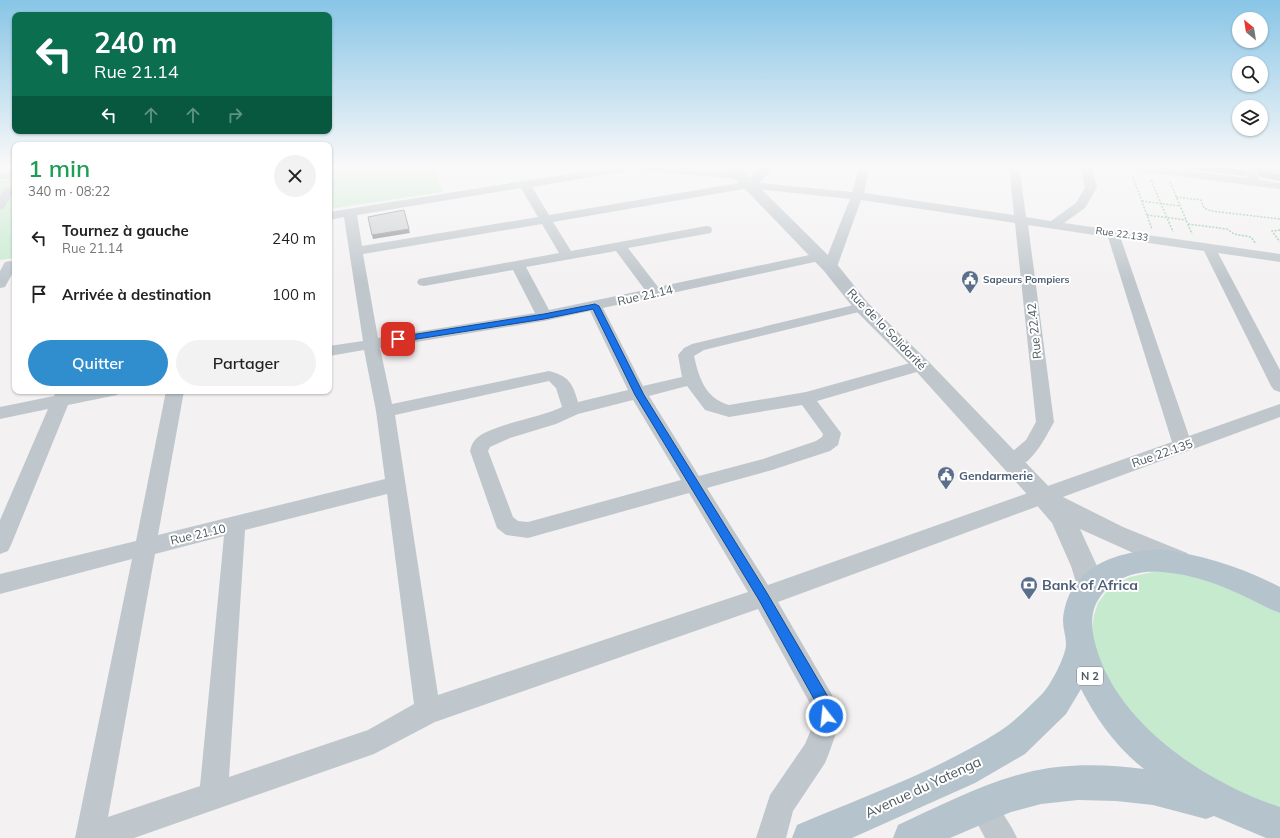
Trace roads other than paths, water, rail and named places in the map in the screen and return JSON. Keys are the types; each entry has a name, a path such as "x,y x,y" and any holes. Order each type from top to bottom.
{"main road":[{"name":"N 2","path":"1270,822 1212,797 1168,767 1148,751 1130,733 1102,698 1092,680 1080,648 1078,633 1080,607 1090,587 1104,574 1113,569 1134,563 1159,562 1186,564 1280,589"},
{"name":"N 2","path":"1235,578 1280,601"},
{"name":"Avenue du Yatenga","path":"810,838 963,771 1013,742 1055,703 1069,681 1080,648"},
{"name":"N 2","path":"911,838 982,806 1026,790 1068,784 1121,784 1166,790 1270,822"}],"street":[{"path":"332,215 401,204"},
{"path":"537,204 567,256"},
{"path":"357,251 545,218 608,204"},
{"name":"Rue de la Solidarité","path":"767,204 824,262 862,306 921,365 1043,495 1062,518 1084,566 1090,587"},
{"path":"824,262 853,204"},
{"name":"Rue 22.133","path":"911,204 1280,258"},
{"name":"Rue 22.42","path":"1013,462 1033,444 1044,422 1020,204"},
{"path":"1053,225 1081,204"},
{"path":"350,212 371,344 385,411 428,711"},
{"path":"424,282 706,230"},
{"path":"1113,233 1183,446"},
{"path":"619,246 654,292"},
{"path":"1209,248 1280,386"},
{"name":"Rue 21.14","path":"332,350 544,316 654,292 824,262"},
{"path":"0,284 8,265"},
{"path":"518,265 544,316"},
{"path":"595,306 639,395 763,597 826,707 826,726 815,753 780,805 771,838"},
{"path":"862,306 698,347 690,351 686,356 691,380 711,406 729,411 806,398 921,365"},
{"path":"385,411 549,376 556,377 561,381 572,410"},
{"path":"691,380 639,395 572,410 558,419 495,435 482,443 479,451 504,522 513,529 528,530 765,465 823,446 831,440 832,433 806,398"},
{"path":"0,413 63,396 82,394"},
{"path":"90,838 174,394"},
{"path":"0,546 63,396"},
{"name":"Rue 22.135","path":"90,838 374,741 428,711 763,597 1280,410"},
{"name":"Rue 21.10","path":"0,584 395,484"},
{"name":"Rue de la Solidarité","path":"1043,495 1071,512 1122,539 1186,564"},
{"path":"213,796 235,525"},
{"path":"982,806 1002,838"}],"place":[{"name":"Sapeurs Pompiers","path":"970,294"},
{"name":"Gendarmerie","path":"946,490"},
{"name":"Bank of Africa","path":"1029,600"}]}
